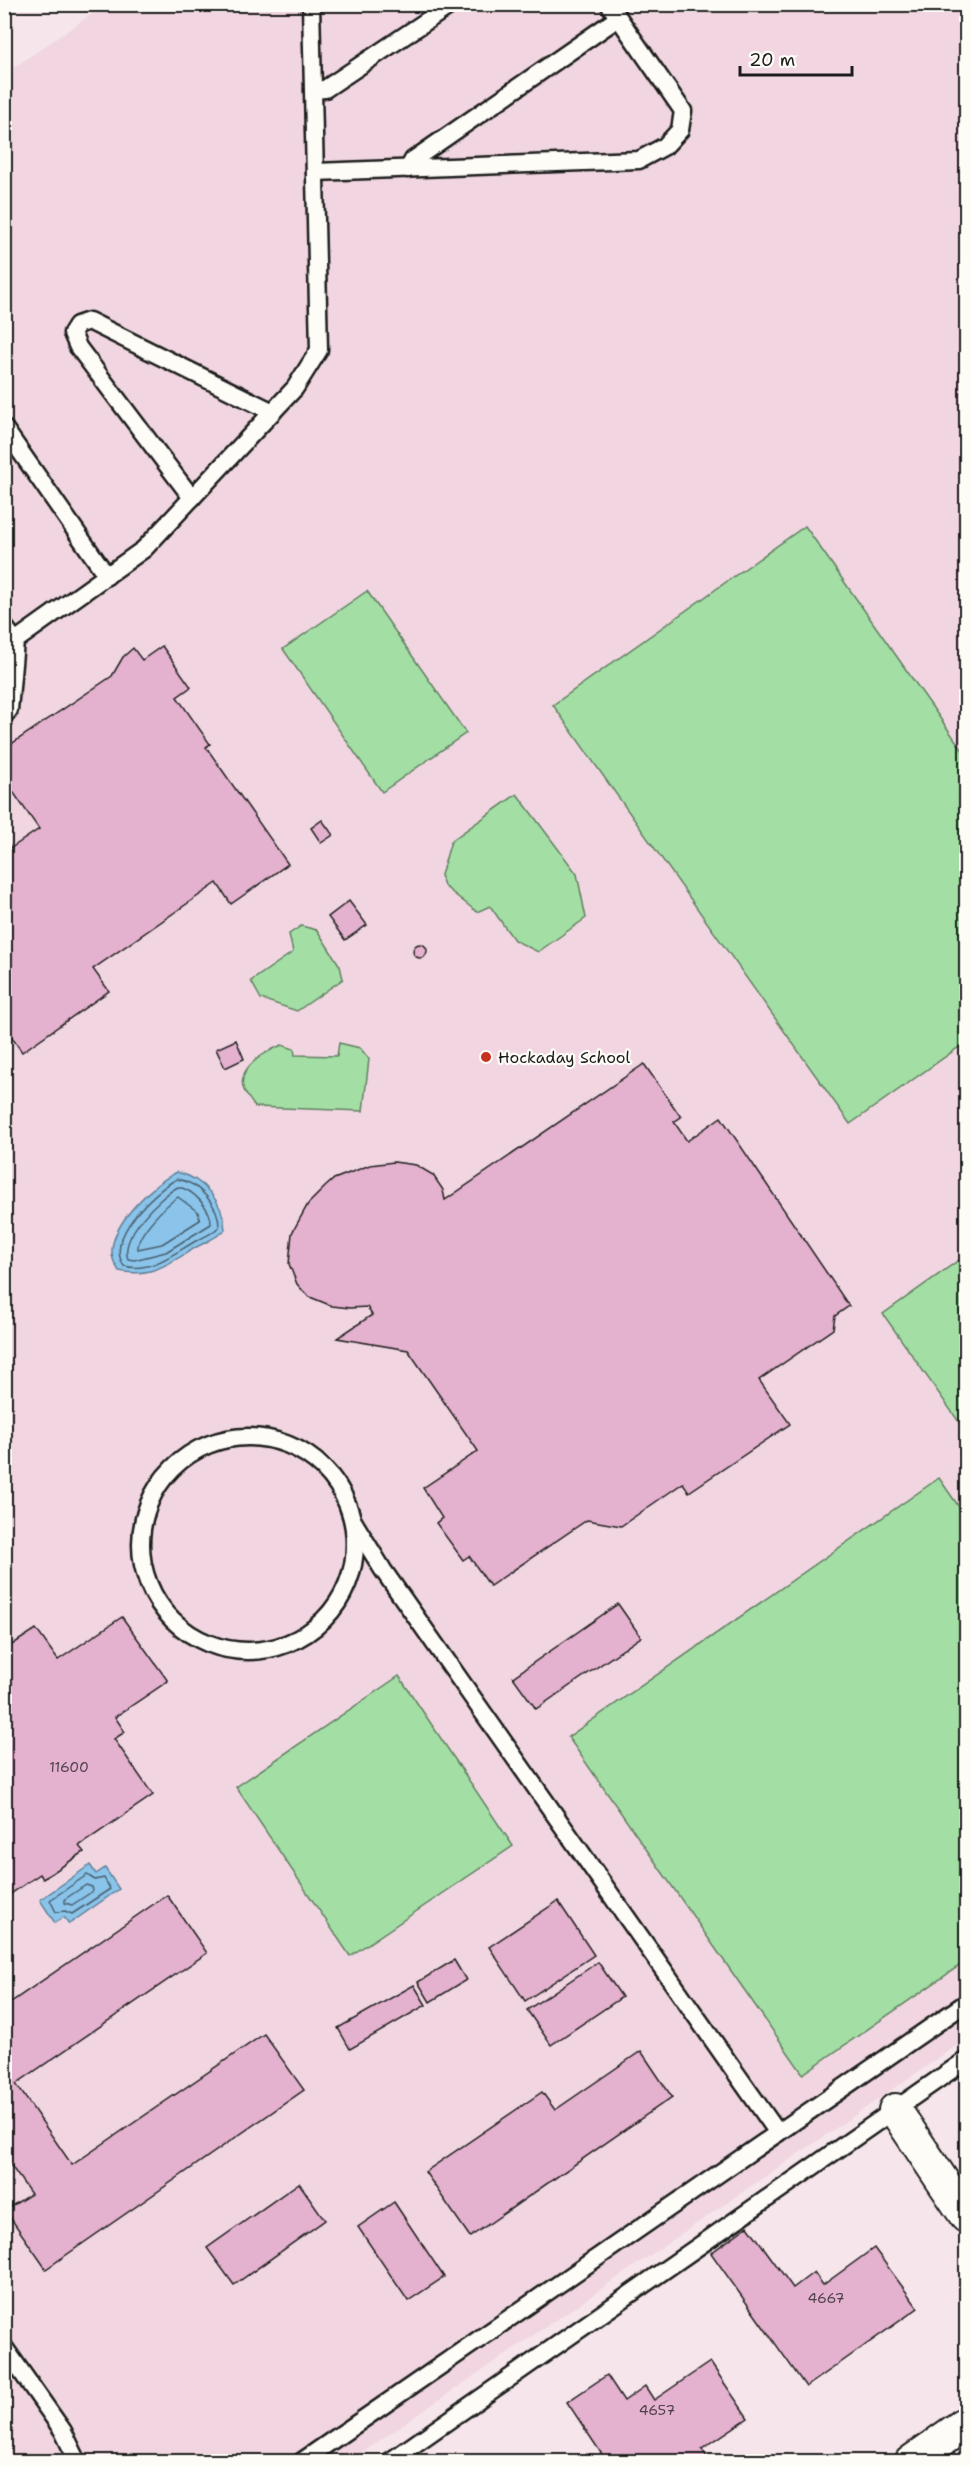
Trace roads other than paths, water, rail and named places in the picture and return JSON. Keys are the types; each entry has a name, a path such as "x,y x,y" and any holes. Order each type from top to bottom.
{"street":[{"path":"895,2110 966,2216"},
{"path":"911,2462 966,2423"}],"lane":[{"path":"15,641 144,549 295,388 320,350 311,4"},
{"path":"313,90 325,89 452,4"},
{"path":"315,172 408,169 639,160 665,146 680,130 683,111 613,11 413,160 408,169"},
{"path":"192,498 78,347 72,333 77,325 89,321 273,412"},
{"path":"4,428 107,576"},
{"path":"4,626 15,641 9,710 4,715"},
{"path":"353,1521 355,1553 348,1583 333,1610 310,1632 282,1646 251,1652 220,1648 191,1636 172,1620 156,1601 146,1578 141,1554 142,1529 148,1505 176,1465 196,1450 219,1441 244,1437 268,1439 298,1449 323,1467 342,1492 353,1521 390,1580 778,2133"},
{"path":"301,2462 966,2003"},
{"path":"389,2462 966,2060"},
{"path":"4,2347 63,2431 78,2462"}],"water":[{"path":"177,1172 196,1180 211,1193 221,1210 225,1230 176,1260 158,1268 140,1273 119,1271 112,1249 120,1226 147,1194"},
{"path":"90,1865 96,1874 105,1868 119,1889 69,1924 64,1917 55,1923 40,1900"}],"place":[{"name":"Hockaday School","path":"486,1057"}]}
